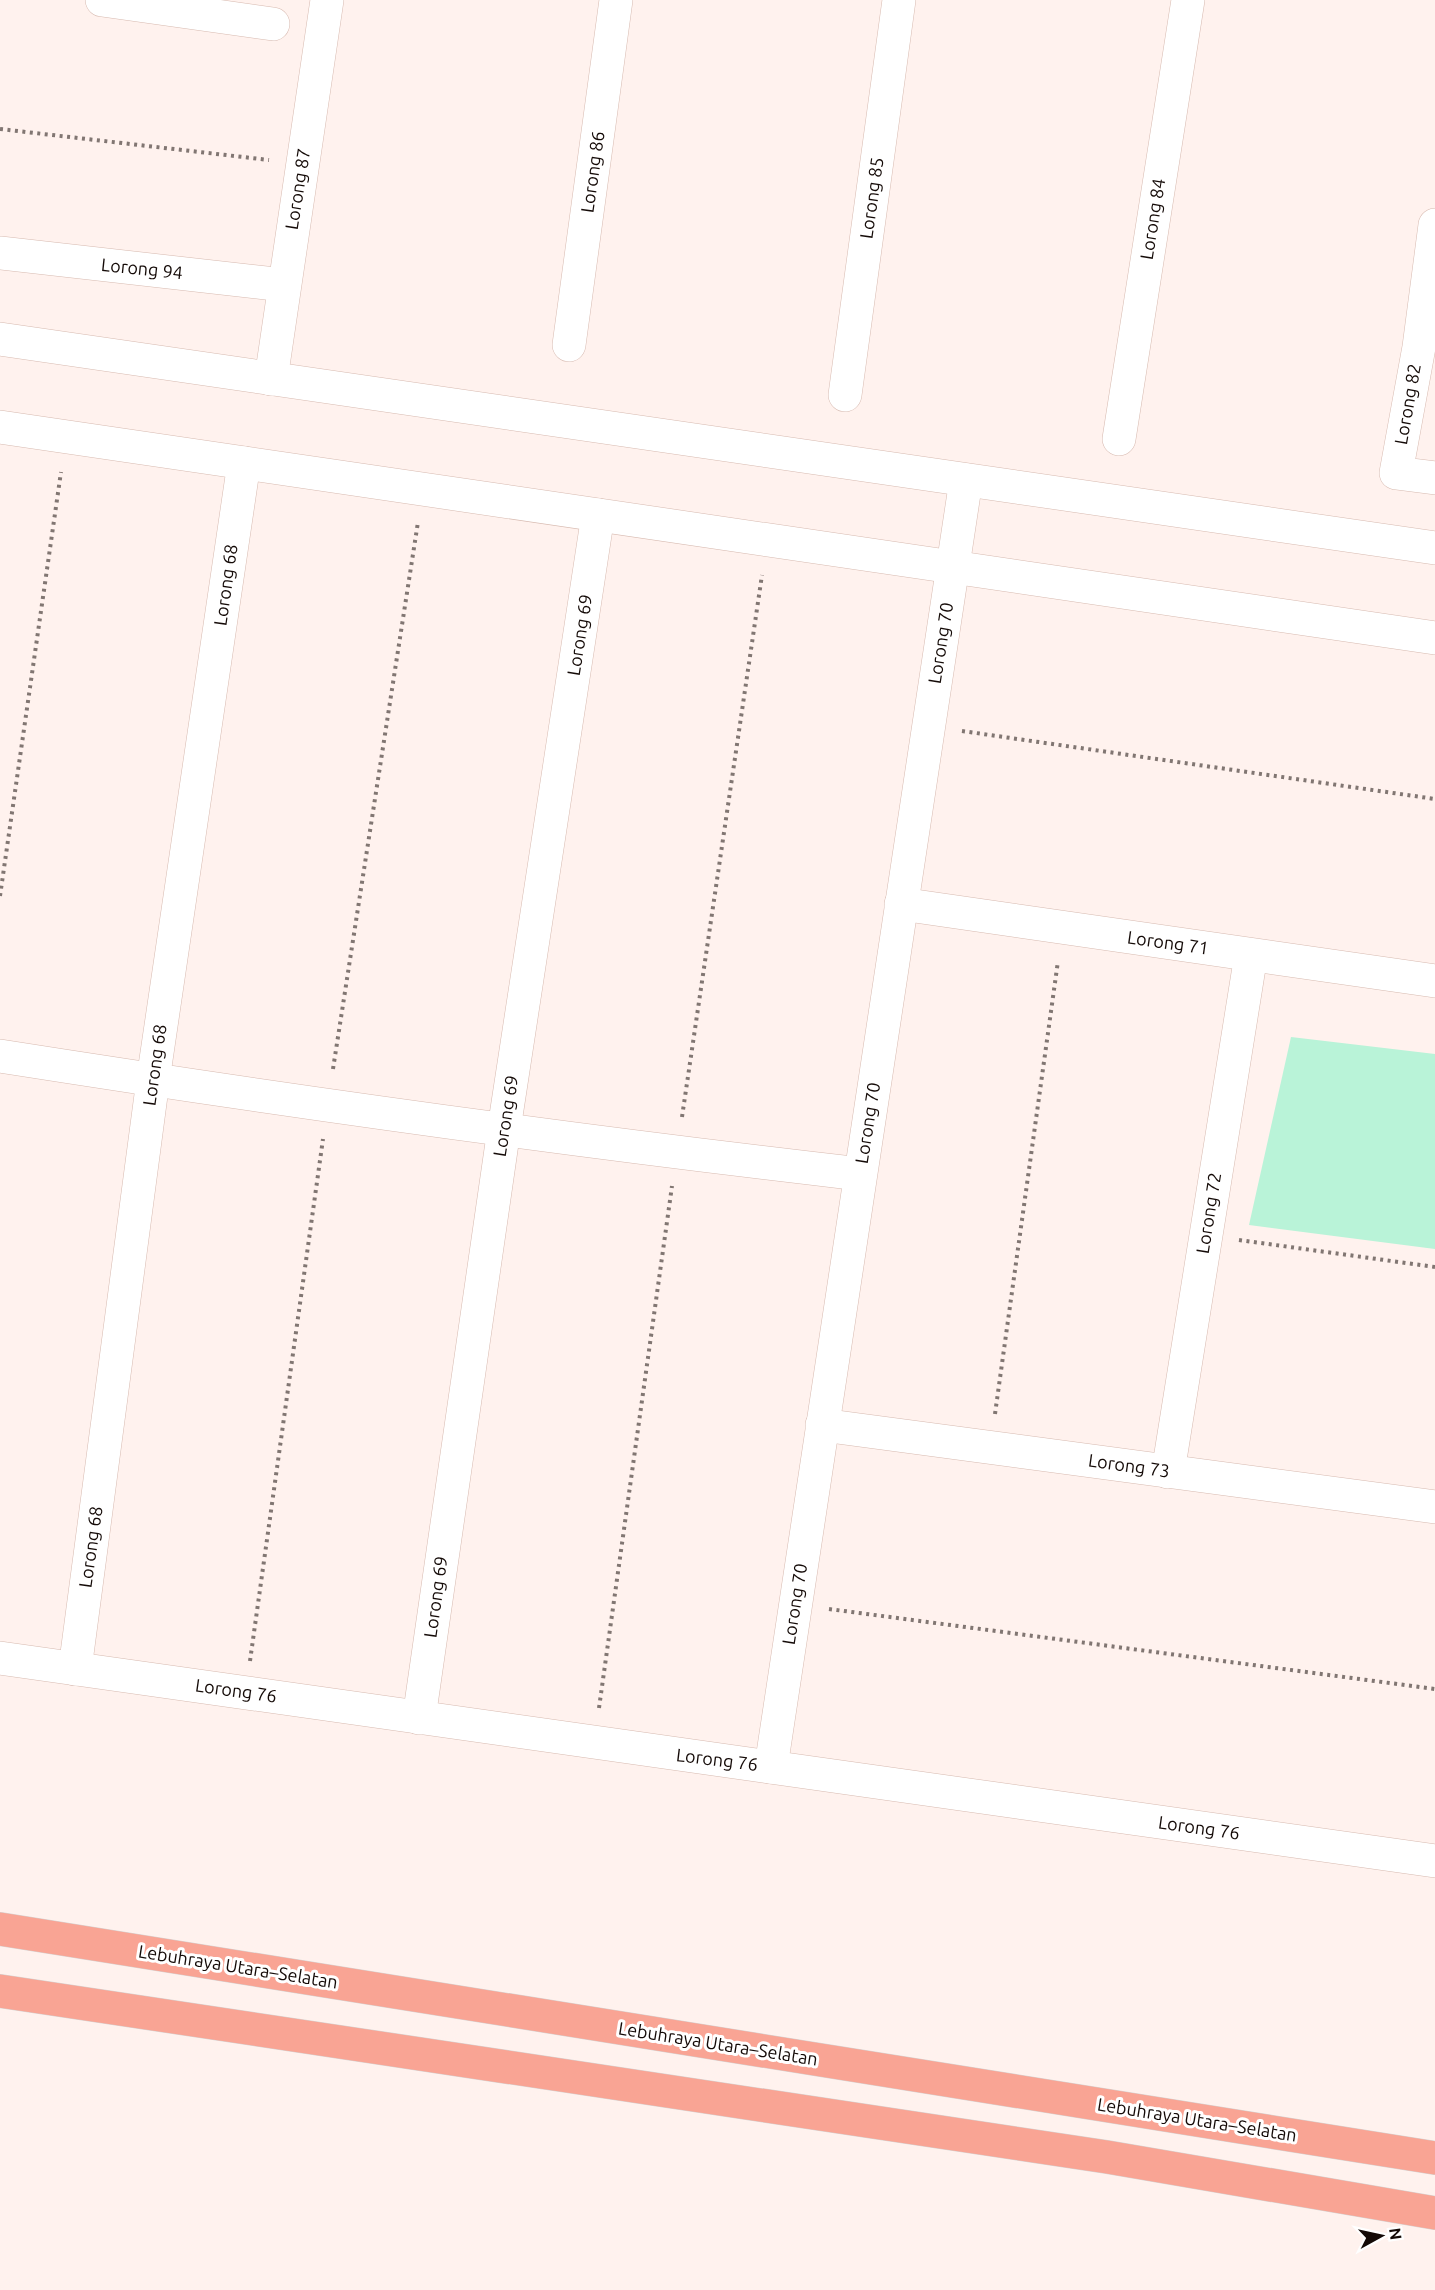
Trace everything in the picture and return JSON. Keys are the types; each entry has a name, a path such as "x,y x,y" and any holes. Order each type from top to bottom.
{"highway":[{"name":"Lebuhraya Utara–Selatan","path":"0,1929 1435,2158"},
{"path":"0,1991 1107,2157 1435,2213"}],"street":[{"path":"102,0 273,24"},
{"name":"Lorong 87","path":"271,379 327,0"},
{"name":"Lorong 86","path":"569,345 616,0"},
{"name":"Lorong 85","path":"845,395 899,0"},
{"name":"Lorong 84","path":"1119,439 1188,0"},
{"name":"Lorong 82","path":"1435,225 1419,347 1396,473 1435,478"},
{"name":"Lorong 94","path":"0,253 284,285"},
{"path":"0,339 1435,548"},
{"path":"0,427 1435,638"},
{"name":"Lorong 68","path":"75,1669 153,1080 244,463"},
{"name":"Lorong 70","path":"771,1767 966,480"},
{"name":"Lorong 69","path":"419,1718 504,1129 598,514"},
{"name":"Lorong 71","path":"901,904 1435,981"},
{"name":"Lorong 72","path":"1168,1472 1251,955"},
{"path":"0,1056 153,1080 677,1153 860,1174"},
{"name":"Lorong 73","path":"822,1425 1435,1508"},
{"name":"Lorong 76","path":"0,1658 594,1744 1435,1861"}],"path":[{"path":"0,129 303,163"},
{"path":"0,896 66,436"},
{"path":"246,1692 328,1104 423,489"},
{"path":"594,1744 677,1153 767,540"},
{"path":"928,726 1435,799"},
{"path":"990,1447 1062,927"},
{"path":"1206,1236 1435,1268"},
{"path":"795,1604 1435,1689"}],"green space":[{"path":"1291,1037 1435,1054 1435,1249 1249,1225"}]}
